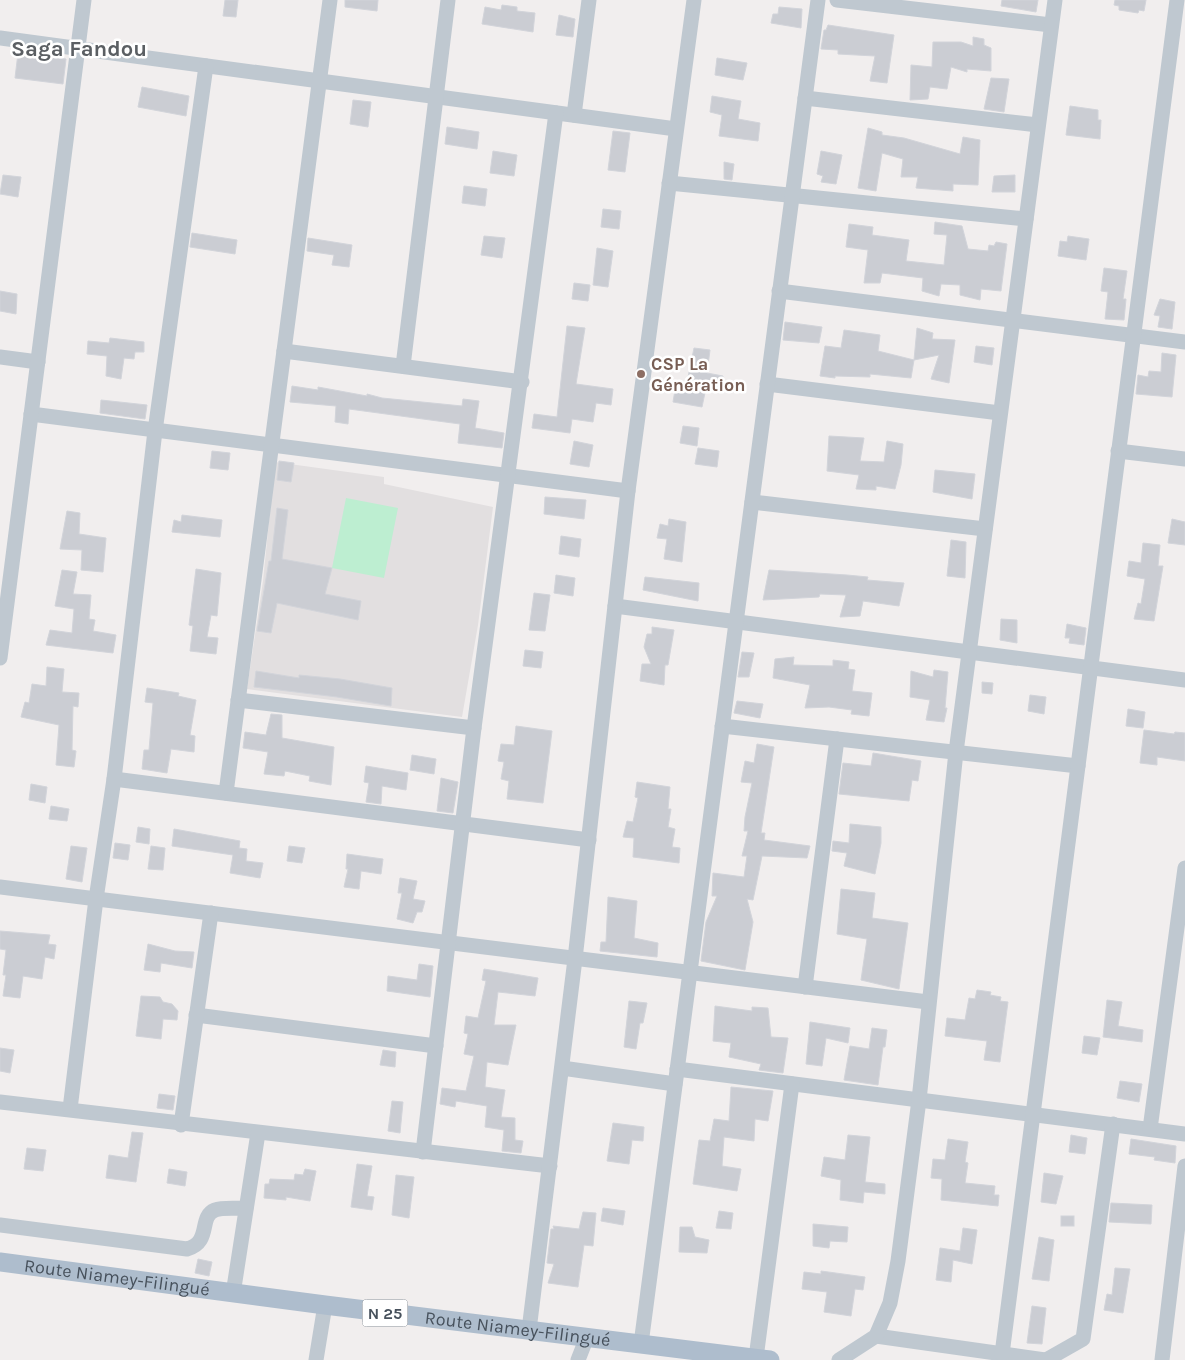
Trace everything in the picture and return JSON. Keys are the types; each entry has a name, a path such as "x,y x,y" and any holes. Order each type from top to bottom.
{"main road":[{"name":"Route Niamey-Filingué","path":"0,1262 233,1294 641,1344 694,1356 763,1359"}],"street":[{"path":"0,658 2,620 38,362 84,0"},
{"path":"226,793 330,0"},
{"path":"403,366 448,0"},
{"path":"574,115 589,0"},
{"path":"530,1330 589,840 628,491 694,0"},
{"path":"641,1344 818,0"},
{"path":"837,0 1051,25"},
{"path":"839,1360 876,1336 890,1303 898,1260 919,1100 956,752 1054,0"},
{"path":"1002,1354 1177,0"},
{"path":"0,38 676,129"},
{"path":"70,1109 96,899 114,779 155,431 206,66"},
{"path":"805,98 1038,125"},
{"path":"423,1152 474,728 522,382 556,113"},
{"path":"668,183 1026,219"},
{"path":"779,291 1185,342"},
{"path":"284,351 522,382"},
{"path":"0,357 38,362"},
{"path":"767,384 1000,412"},
{"path":"31,414 508,478 628,491"},
{"path":"1118,451 1185,459"},
{"path":"752,502 985,529"},
{"path":"615,606 1185,680"},
{"path":"238,700 474,728"},
{"path":"722,726 1078,766"},
{"path":"805,987 837,739"},
{"path":"114,779 589,840"},
{"path":"1150,1129 1185,868"},
{"path":"0,887 928,1002"},
{"path":"181,1125 211,913"},
{"path":"196,1015 436,1046"},
{"path":"562,1068 792,1084 1185,1134"},
{"path":"763,1359 792,1084"},
{"path":"0,1102 70,1109 181,1125 550,1166"},
{"path":"876,1336 1045,1360 1083,1339 1113,1124"},
{"path":"233,1294 258,1133"},
{"path":"1162,1360 1185,1166"},
{"path":"0,1225 187,1249 196,1246 201,1241 206,1220 216,1210 246,1208"},
{"path":"316,1360 325,1305"},
{"path":"578,1360 587,1337"}],"shaded area":[{"path":"275,462 384,477 384,484 493,507 478,625 462,717 247,689 263,581"}],"green space":[{"path":"346,498 398,508 384,578 332,568"}],"building":[{"path":"225,0 238,0 236,17 223,16"},
{"path":"345,0 378,0 377,11 345,7"},
{"path":"1002,0 1038,0 1036,12 1001,6"},
{"path":"1115,0 1146,0 1144,11 1139,10 1138,13 1119,10 1119,6 1114,5"},
{"path":"502,5 517,7 517,11 535,13 533,32 482,24 485,7 501,10"},
{"path":"779,7 802,9 801,28 771,23 773,14 778,14"},
{"path":"559,15 575,19 573,37 556,35"},
{"path":"828,25 894,35 887,83 870,81 875,56 838,54 838,50 821,49 824,30 826,30"},
{"path":"973,37 984,39 984,45 991,48 991,71 967,69 967,72 951,67 947,89 930,87 928,99 910,100 911,65 932,67 933,42 961,42 973,46"},
{"path":"18,53 66,59 63,84 15,78"},
{"path":"717,58 747,63 743,80 715,75"},
{"path":"991,78 1009,79 1004,112 984,109"},
{"path":"142,87 189,96 186,116 138,107"},
{"path":"712,96 741,101 738,119 760,123 758,141 719,136 722,115 710,112"},
{"path":"353,100 371,102 368,127 350,124"},
{"path":"1070,106 1098,110 1098,120 1101,120 1100,139 1066,135"},
{"path":"447,127 479,132 477,149 445,144"},
{"path":"868,128 882,132 882,135 904,138 960,154 963,137 980,140 978,185 953,184 953,191 916,188 918,177 901,177 903,159 882,153 876,191 858,188"},
{"path":"613,131 630,133 625,172 608,170"},
{"path":"493,151 517,155 514,176 490,173"},
{"path":"821,151 842,155 836,184 821,182 823,176 817,174"},
{"path":"724,162 734,164 732,180 724,179"},
{"path":"3,175 21,177 18,197 0,194"},
{"path":"1015,175 1015,192 992,192 994,176"},
{"path":"464,186 487,189 485,206 462,203"},
{"path":"603,209 621,211 619,229 601,227"},
{"path":"935,222 962,226 968,249 988,251 989,245 994,246 996,242 1007,244 1001,291 981,289 980,300 960,295 960,285 941,284 939,296 922,291 923,278 882,273 880,283 864,283 868,250 846,247 849,224 873,227 872,235 909,240 906,261 944,265 947,235 934,234"},
{"path":"192,233 237,240 235,254 190,247"},
{"path":"484,236 505,238 502,258 481,255"},
{"path":"1068,236 1089,239 1086,260 1058,256 1060,241 1067,242"},
{"path":"308,238 352,245 349,267 332,265 334,255 307,251"},
{"path":"597,248 613,251 608,287 593,285"},
{"path":"1104,268 1127,271 1123,299 1126,299 1124,320 1105,319 1108,292 1101,291"},
{"path":"574,283 590,285 588,301 572,299"},
{"path":"0,291 17,294 16,314 0,311"},
{"path":"1160,299 1175,302 1172,329 1158,327 1160,316 1154,315"},
{"path":"785,322 822,327 819,343 783,340"},
{"path":"567,326 585,328 576,384 613,389 611,405 596,403 593,422 572,419 570,433 532,428 534,414 557,417"},
{"path":"917,328 933,333 932,339 955,340 949,383 931,379 939,355 914,360"},
{"path":"844,330 880,335 878,351 914,360 911,378 870,374 870,377 835,376 835,378 820,376 825,346 841,348"},
{"path":"110,338 144,342 144,352 135,352 134,359 124,358 121,379 106,376 107,356 87,354 88,341 109,343"},
{"path":"976,346 994,348 992,365 974,362"},
{"path":"694,348 710,350 707,373 723,376 720,390 706,388 702,407 673,402 676,384 686,387"},
{"path":"1162,353 1176,355 1172,397 1136,394 1138,375 1148,377 1149,371 1161,372"},
{"path":"292,386 318,390 318,387 382,398 462,406 463,399 479,401 475,428 504,433 502,448 458,443 460,424 349,409 348,424 335,422 336,406 290,402"},
{"path":"101,400 147,405 145,419 100,413"},
{"path":"683,426 699,428 697,446 680,443"},
{"path":"829,436 864,438 860,461 884,462 887,441 903,444 901,465 895,489 876,486 876,490 856,489 859,475 827,471"},
{"path":"574,441 593,445 589,467 570,464"},
{"path":"698,448 719,451 717,467 695,464"},
{"path":"212,451 230,453 228,470 210,468"},
{"path":"279,461 294,463 291,482 277,480"},
{"path":"935,470 975,474 972,499 933,492"},
{"path":"545,497 586,500 584,519 544,514"},
{"path":"277,508 288,510 282,559 332,568 325,594 361,601 358,620 277,603 271,633 257,631 269,561 271,561"},
{"path":"67,511 80,513 79,534 106,538 103,572 81,570 82,550 60,549"},
{"path":"182,515 222,520 220,537 172,532 174,520 181,522"},
{"path":"669,519 686,522 682,562 664,559 667,539 657,538 660,524 668,526"},
{"path":"1172,519 1185,522 1185,545 1168,543"},
{"path":"561,536 581,539 579,557 559,554"},
{"path":"951,540 966,542 965,578 947,576"},
{"path":"1143,543 1160,545 1158,566 1163,566 1154,621 1134,619 1138,603 1141,604 1145,579 1127,576 1129,561 1141,563"},
{"path":"196,569 221,573 217,616 211,615 207,637 218,638 216,654 190,651 193,626 189,625"},
{"path":"62,570 77,572 73,594 91,595 89,619 95,620 93,631 116,635 113,653 46,645 50,630 72,633 74,609 55,606"},
{"path":"769,570 868,577 867,580 904,583 899,606 863,601 860,616 840,617 846,595 820,594 819,597 763,600"},
{"path":"556,575 575,578 573,596 554,593"},
{"path":"645,577 699,583 698,601 643,590"},
{"path":"534,593 550,595 545,631 529,630"},
{"path":"1001,619 1017,620 1017,643 1000,640"},
{"path":"1067,624 1086,628 1084,645 1069,643 1070,638 1065,638"},
{"path":"652,627 674,630 668,665 665,665 664,685 640,681 642,664 651,664 644,647 647,634 652,634"},
{"path":"525,650 543,652 541,668 523,666"},
{"path":"742,652 754,653 749,677 738,677"},
{"path":"794,657 793,665 833,666 833,660 849,662 848,669 855,670 852,691 872,693 869,716 851,714 852,710 829,707 805,708 810,685 773,678 775,659"},
{"path":"47,667 64,669 62,692 79,693 78,707 73,706 72,750 76,751 74,767 56,765 59,725 21,717 25,702 29,703 32,684 46,686"},
{"path":"934,670 948,672 945,708 947,708 944,722 926,720 930,700 910,697 911,671 933,677"},
{"path":"256,671 299,678 299,675 340,679 392,688 391,706 254,687"},
{"path":"982,682 993,683 992,694 982,693"},
{"path":"147,688 179,693 178,696 196,700 190,735 195,736 194,752 171,749 167,773 142,769 144,750 149,750 153,703 145,702"},
{"path":"1030,695 1046,697 1044,714 1028,711"},
{"path":"737,701 763,704 760,718 734,713"},
{"path":"1128,709 1145,712 1143,728 1126,726"},
{"path":"271,714 282,715 282,738 334,747 331,785 309,781 310,776 285,771 284,776 264,774 268,752 243,748 245,732 266,735"},
{"path":"516,726 552,731 543,803 507,799 509,781 501,779 504,762 498,761 501,744 514,745"},
{"path":"1144,730 1174,734 1175,732 1185,733 1185,761 1157,757 1157,765 1140,763"},
{"path":"757,744 774,747 761,833 765,833 764,840 810,846 807,858 762,856 753,900 747,899 753,922 745,970 701,961 706,922 717,896 712,896 713,873 744,877 747,856 742,856 748,831 744,831 745,817 752,783 741,782 745,761 754,763"},
{"path":"873,753 921,761 918,781 912,780 909,801 839,794 843,763 871,766"},
{"path":"412,755 436,759 434,774 410,770"},
{"path":"366,766 408,773 406,790 382,786 381,804 366,802 369,783 364,782"},
{"path":"441,778 458,782 453,813 437,811"},
{"path":"637,782 670,787 668,809 671,809 668,827 675,829 672,847 680,848 679,863 633,857 634,838 623,837 627,821 633,822 638,798 635,797"},
{"path":"31,784 47,787 45,803 29,800"},
{"path":"51,806 69,809 67,821 49,819"},
{"path":"850,824 881,827 881,843 875,874 844,866 847,853 832,851 833,841 849,843"},
{"path":"138,827 150,829 149,844 136,842"},
{"path":"174,829 240,841 239,848 247,849 246,861 263,863 260,878 230,873 233,855 172,846"},
{"path":"115,843 130,845 128,860 113,858"},
{"path":"71,846 87,848 82,882 66,879"},
{"path":"151,846 165,848 163,870 148,869"},
{"path":"289,846 305,848 302,863 287,861"},
{"path":"347,854 383,859 381,874 361,871 359,889 344,887 348,869 346,869"},
{"path":"400,878 417,881 413,899 425,901 422,912 417,912 413,923 397,919 402,893 398,893"},
{"path":"841,889 875,893 872,918 908,923 899,989 861,980 867,939 837,934"},
{"path":"608,897 637,901 634,938 658,943 657,957 600,951 601,942 606,942"},
{"path":"0,931 50,935 48,944 56,945 54,959 45,957 42,979 23,976 20,998 3,996 6,975 3,975 6,950 0,949"},
{"path":"148,944 175,951 194,952 192,968 161,963 160,972 144,970"},
{"path":"419,964 433,966 430,997 387,991 388,976 417,980"},
{"path":"484,969 538,978 535,996 498,992 494,1025 516,1025 508,1065 487,1062 485,1087 505,1090 501,1117 515,1118 515,1140 523,1141 521,1153 502,1151 504,1130 485,1127 487,1106 456,1101 455,1107 440,1104 442,1088 466,1091 474,1056 464,1054 468,1034 464,1033 466,1016 478,1018 486,981 482,980"},
{"path":"977,990 991,992 990,995 1001,997 1000,1001 1008,1002 1000,1062 984,1060 987,1041 945,1036 947,1018 965,1020 969,998 975,999"},
{"path":"141,996 160,997 163,1002 172,1004 178,1011 177,1020 163,1019 161,1039 136,1036"},
{"path":"1107,1000 1122,1002 1118,1026 1143,1030 1142,1042 1103,1037"},
{"path":"629,1001 647,1003 643,1023 640,1023 636,1049 624,1047"},
{"path":"715,1006 752,1011 752,1007 768,1008 771,1037 788,1038 783,1073 759,1070 761,1064 729,1057 731,1043 713,1041"},
{"path":"810,1022 850,1028 848,1043 826,1038 822,1066 806,1064"},
{"path":"872,1028 887,1030 878,1085 844,1080 850,1046 869,1049"},
{"path":"1084,1036 1100,1038 1097,1055 1082,1053"},
{"path":"0,1048 14,1050 10,1073 0,1071"},
{"path":"383,1050 396,1052 395,1067 380,1065"},
{"path":"1120,1081 1142,1084 1139,1102 1117,1098"},
{"path":"731,1087 773,1091 768,1121 755,1119 754,1141 724,1137 722,1166 741,1169 737,1191 693,1184 699,1140 710,1141 714,1119 729,1121"},
{"path":"159,1094 175,1096 173,1110 157,1108"},
{"path":"392,1101 403,1102 400,1133 388,1131"},
{"path":"613,1123 644,1127 643,1141 632,1140 629,1164 607,1161"},
{"path":"132,1132 143,1133 136,1182 106,1178 109,1155 128,1158"},
{"path":"848,1135 870,1137 865,1182 885,1184 885,1194 864,1192 863,1203 840,1200 841,1180 821,1176 824,1157 845,1160"},
{"path":"1071,1135 1087,1138 1085,1154 1069,1152"},
{"path":"948,1139 968,1142 965,1162 968,1163 965,1183 995,1186 994,1195 999,1195 998,1206 941,1200 942,1179 931,1178 933,1159 945,1160"},
{"path":"1131,1139 1176,1146 1175,1163 1154,1160 1155,1157 1129,1154"},
{"path":"27,1148 46,1150 43,1171 24,1169"},
{"path":"357,1164 372,1166 367,1196 374,1197 372,1210 351,1207"},
{"path":"169,1169 187,1172 185,1186 167,1183"},
{"path":"305,1169 316,1171 310,1201 286,1197 286,1200 264,1198 265,1184 269,1184 270,1179 294,1180 295,1174 303,1175"},
{"path":"1044,1173 1063,1176 1056,1204 1041,1202"},
{"path":"396,1175 414,1177 409,1218 392,1215"},
{"path":"1111,1203 1152,1205 1151,1224 1109,1222"},
{"path":"603,1208 625,1211 623,1225 601,1221"},
{"path":"719,1211 733,1213 731,1229 716,1228"},
{"path":"583,1212 596,1213 593,1246 584,1245 578,1287 548,1283 554,1264 547,1263 551,1229 554,1229 553,1226 579,1229"},
{"path":"1061,1216 1074,1216 1074,1226 1061,1226"},
{"path":"813,1224 848,1227 847,1242 830,1241 829,1248 813,1246"},
{"path":"680,1227 692,1227 695,1237 709,1240 707,1253 679,1252"},
{"path":"963,1228 977,1230 972,1264 953,1260 951,1282 936,1280 940,1248 960,1251"},
{"path":"1039,1237 1054,1240 1049,1281 1032,1279"},
{"path":"198,1259 212,1262 209,1276 195,1273"},
{"path":"1115,1268 1130,1269 1123,1313 1104,1310 1107,1294 1112,1295"},
{"path":"821,1271 865,1277 863,1290 855,1289 851,1316 824,1312 827,1292 802,1289 804,1272 821,1274"},
{"path":"1032,1306 1046,1308 1042,1344 1027,1343"}],"place":[{"name":"CSP La Génération","path":"641,374"}],"district":[{"name":"Saga Fandou","path":"79,49"}]}
